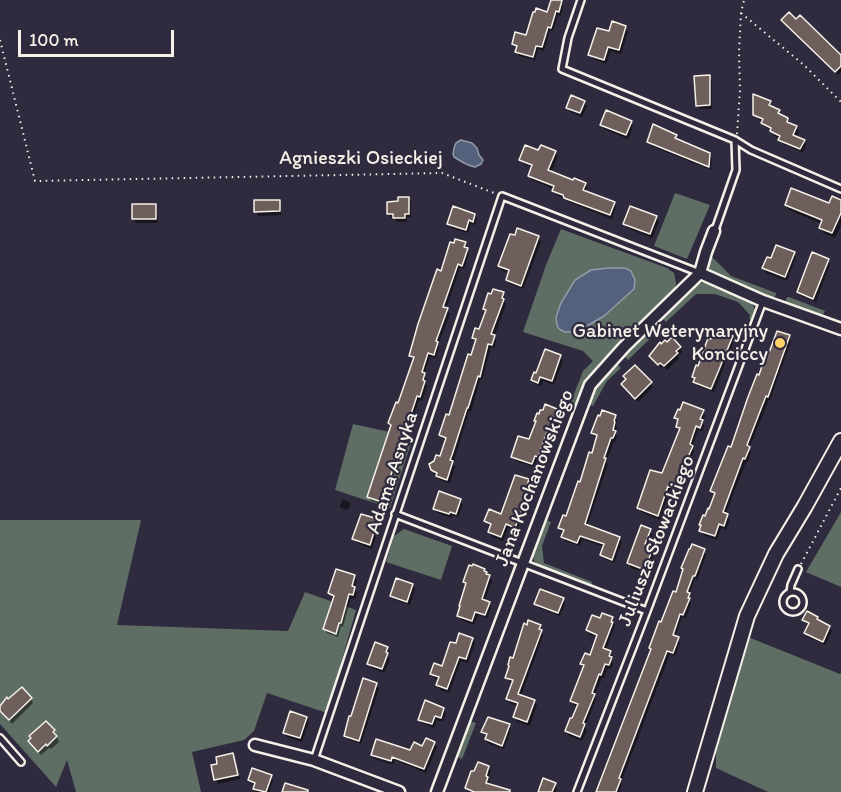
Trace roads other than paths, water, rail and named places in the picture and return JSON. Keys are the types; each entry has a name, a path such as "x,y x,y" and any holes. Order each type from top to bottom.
{"street":[{"name":"Jana Kochanowskiego","path":"436,792 590,385 624,347 700,273 714,231"},
{"path":"700,273 763,300 841,329"},
{"path":"695,792 747,616 776,554 841,441"},
{"path":"255,745 314,760 399,792"}],"lane":[{"path":"581,0 568,38 562,69 735,140 751,150 841,189"},
{"name":"Jana Kochanowskiego","path":"714,231 736,170 735,140"},
{"name":"Adama Asnyka","path":"314,760 502,196 700,273"},
{"name":"Juliusza Słowackiego","path":"577,792 763,300"},
{"path":"395,514 646,611"},
{"path":"790,592 798,569"},
{"path":"0,738 21,762"}],"water":[{"path":"461,140 472,143 477,148 483,160 481,164 471,166 454,157 456,143"},
{"path":"625,268 631,271 635,280 634,289 604,316 580,330 565,332 559,329 556,317 561,303 575,280 591,270"}],"place":[{"name":"Gabinet Weterynaryjny Konciccy","path":"780,343"}]}
